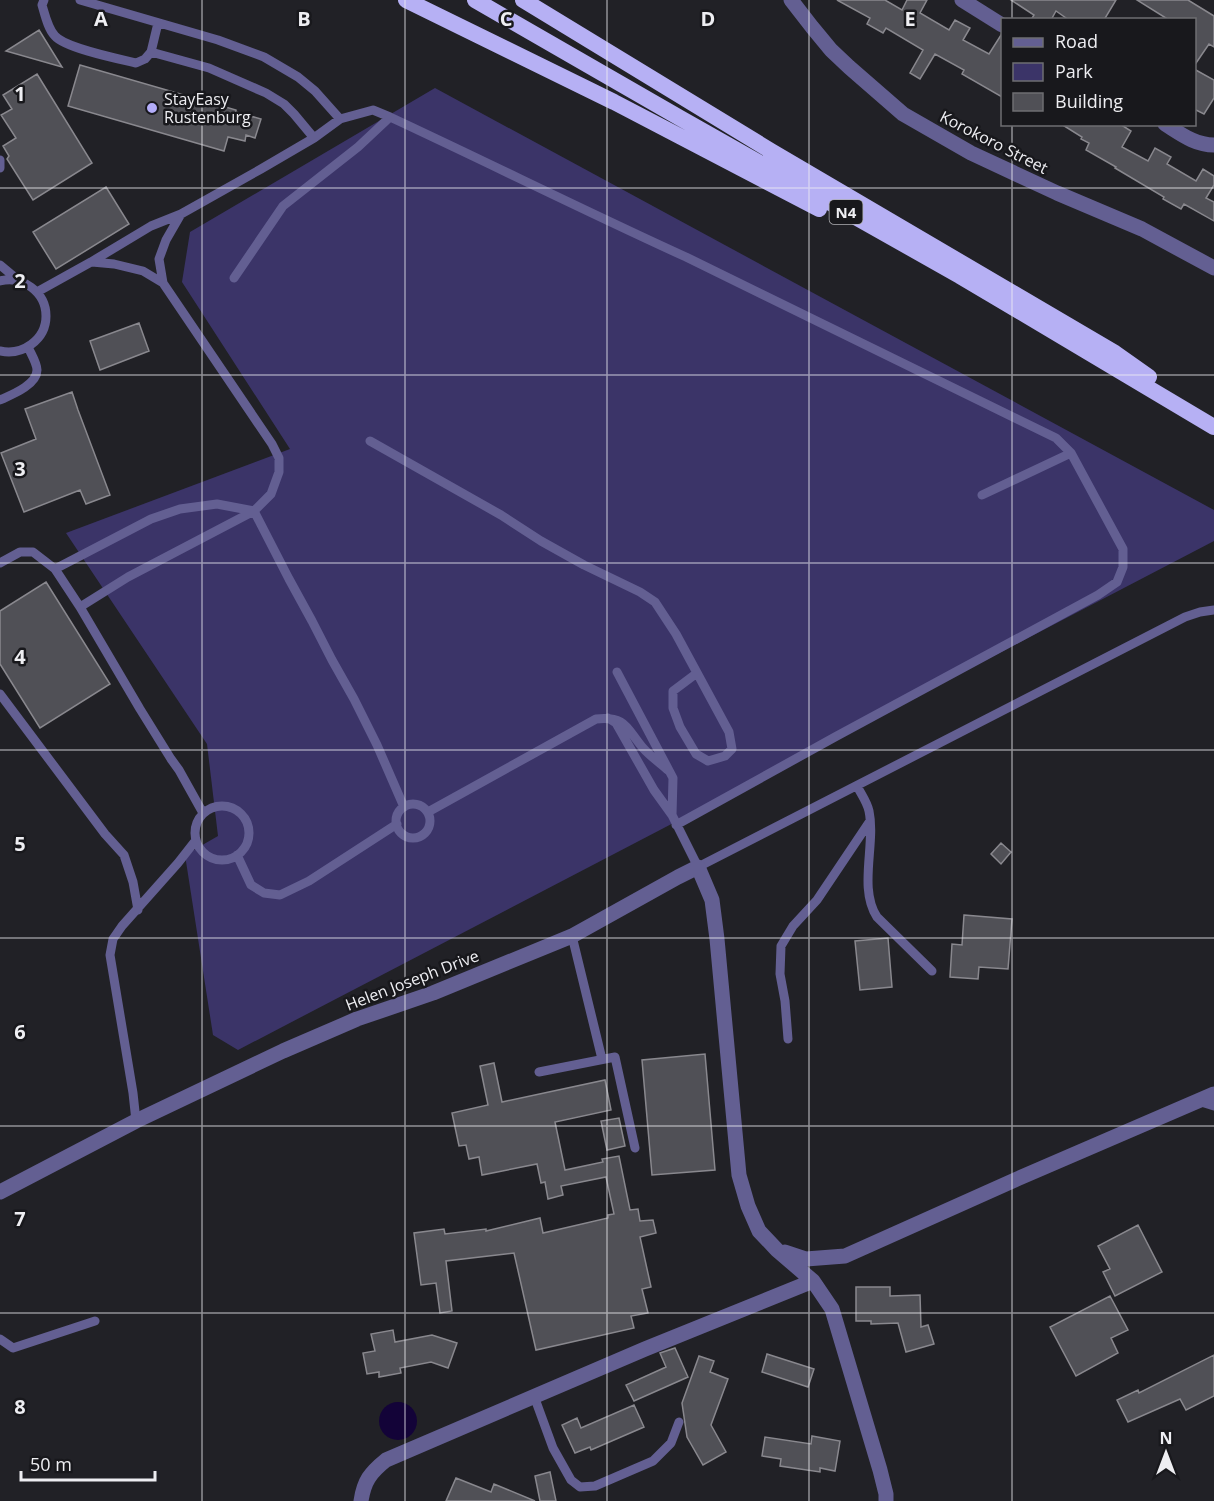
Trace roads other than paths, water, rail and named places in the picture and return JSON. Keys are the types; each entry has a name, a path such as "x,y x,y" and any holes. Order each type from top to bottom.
{"highway":[{"path":"406,0 614,102 883,242 960,276"},
{"name":"N4","path":"475,0 960,276 1212,426"},
{"path":"523,0 782,157 1115,353 1180,398 1212,426"}],"street":[{"name":"Korokoro Street","path":"791,0 831,50 903,114 971,153 1142,229 1214,268"},
{"path":"962,0 1001,24"},
{"path":"1168,126 1192,141 1214,145"},
{"path":"698,867 711,900 717,939 739,1175 748,1206 759,1231 813,1281 832,1309 880,1470 886,1501"},
{"name":"Helen Joseph Drive","path":"0,1192 136,1121 283,1051 357,1019 433,993 572,936 698,867"},
{"path":"777,1250 806,1259 845,1256 1214,1094"},
{"path":"361,1501 365,1483 373,1470 386,1460 645,1349 813,1281"}],"lane":[{"path":"44,0 42,5 54,36 64,44 136,63 145,59 151,52 158,23"},
{"path":"80,0 218,40 264,57 298,77 339,119"},
{"path":"151,52 209,68 266,93 284,104 314,138"},
{"path":"37,292 151,226 181,214 314,138 339,119 373,110 686,257 1045,432 1056,438 1071,453 1123,549 1123,567 1117,582 1098,595 676,825"},
{"path":"234,278 282,206 358,147 390,117"},
{"path":"0,160 0,168"},
{"path":"80,607 128,576 254,511 271,494 279,472 279,458 272,444 163,283 159,259 166,240 181,214"},
{"path":"91,262 114,264 142,271 163,283"},
{"path":"0,265 37,292 44,303 46,316 44,328 38,339 28,347 18,351 0,351"},
{"path":"0,281 18,280"},
{"path":"0,400 23,389 36,376 37,369 28,347"},
{"path":"370,441 584,565 640,592 655,602 676,634 729,732 732,749 725,756 708,761 696,754 680,727 673,708 673,691 697,673"},
{"path":"982,495 1071,453"},
{"path":"55,569 151,519 180,509 218,504 254,511"},
{"path":"254,511 377,745 404,807"},
{"path":"0,563 20,552 33,552 55,569 203,813"},
{"path":"608,718 616,723 654,790 672,815 698,867 1185,617 1214,610"},
{"path":"617,672 673,778 672,815"},
{"path":"0,694 105,834 124,855 133,882 138,910"},
{"path":"428,812 596,720 608,718 626,725 644,749 669,771"},
{"path":"857,786 869,809 868,887 872,910 932,971"},
{"path":"417,804 428,812 430,825 423,835 410,838 399,830 396,824 397,817 399,811 404,807 417,804"},
{"path":"214,807 231,807 239,812 248,825 249,834 243,849 237,855 229,858 221,860 205,854 196,840 197,823 203,813 214,807"},
{"path":"788,1039 780,974 781,946 793,926 817,900 870,821"},
{"path":"237,855 251,885 264,893 280,895 309,881 396,824"},
{"path":"136,1121 134,1094 110,955 113,939 196,840"},
{"path":"572,936 602,1059"},
{"path":"539,1072 615,1057 635,1148"},
{"path":"1198,1101 1214,1106"},
{"path":"0,1339 13,1348 95,1321"},
{"path":"534,1396 553,1448 571,1480 580,1487 595,1486 653,1461 670,1443 679,1422"}],"place":[{"name":"StayEasy Rustenburg","path":"152,108"}]}
